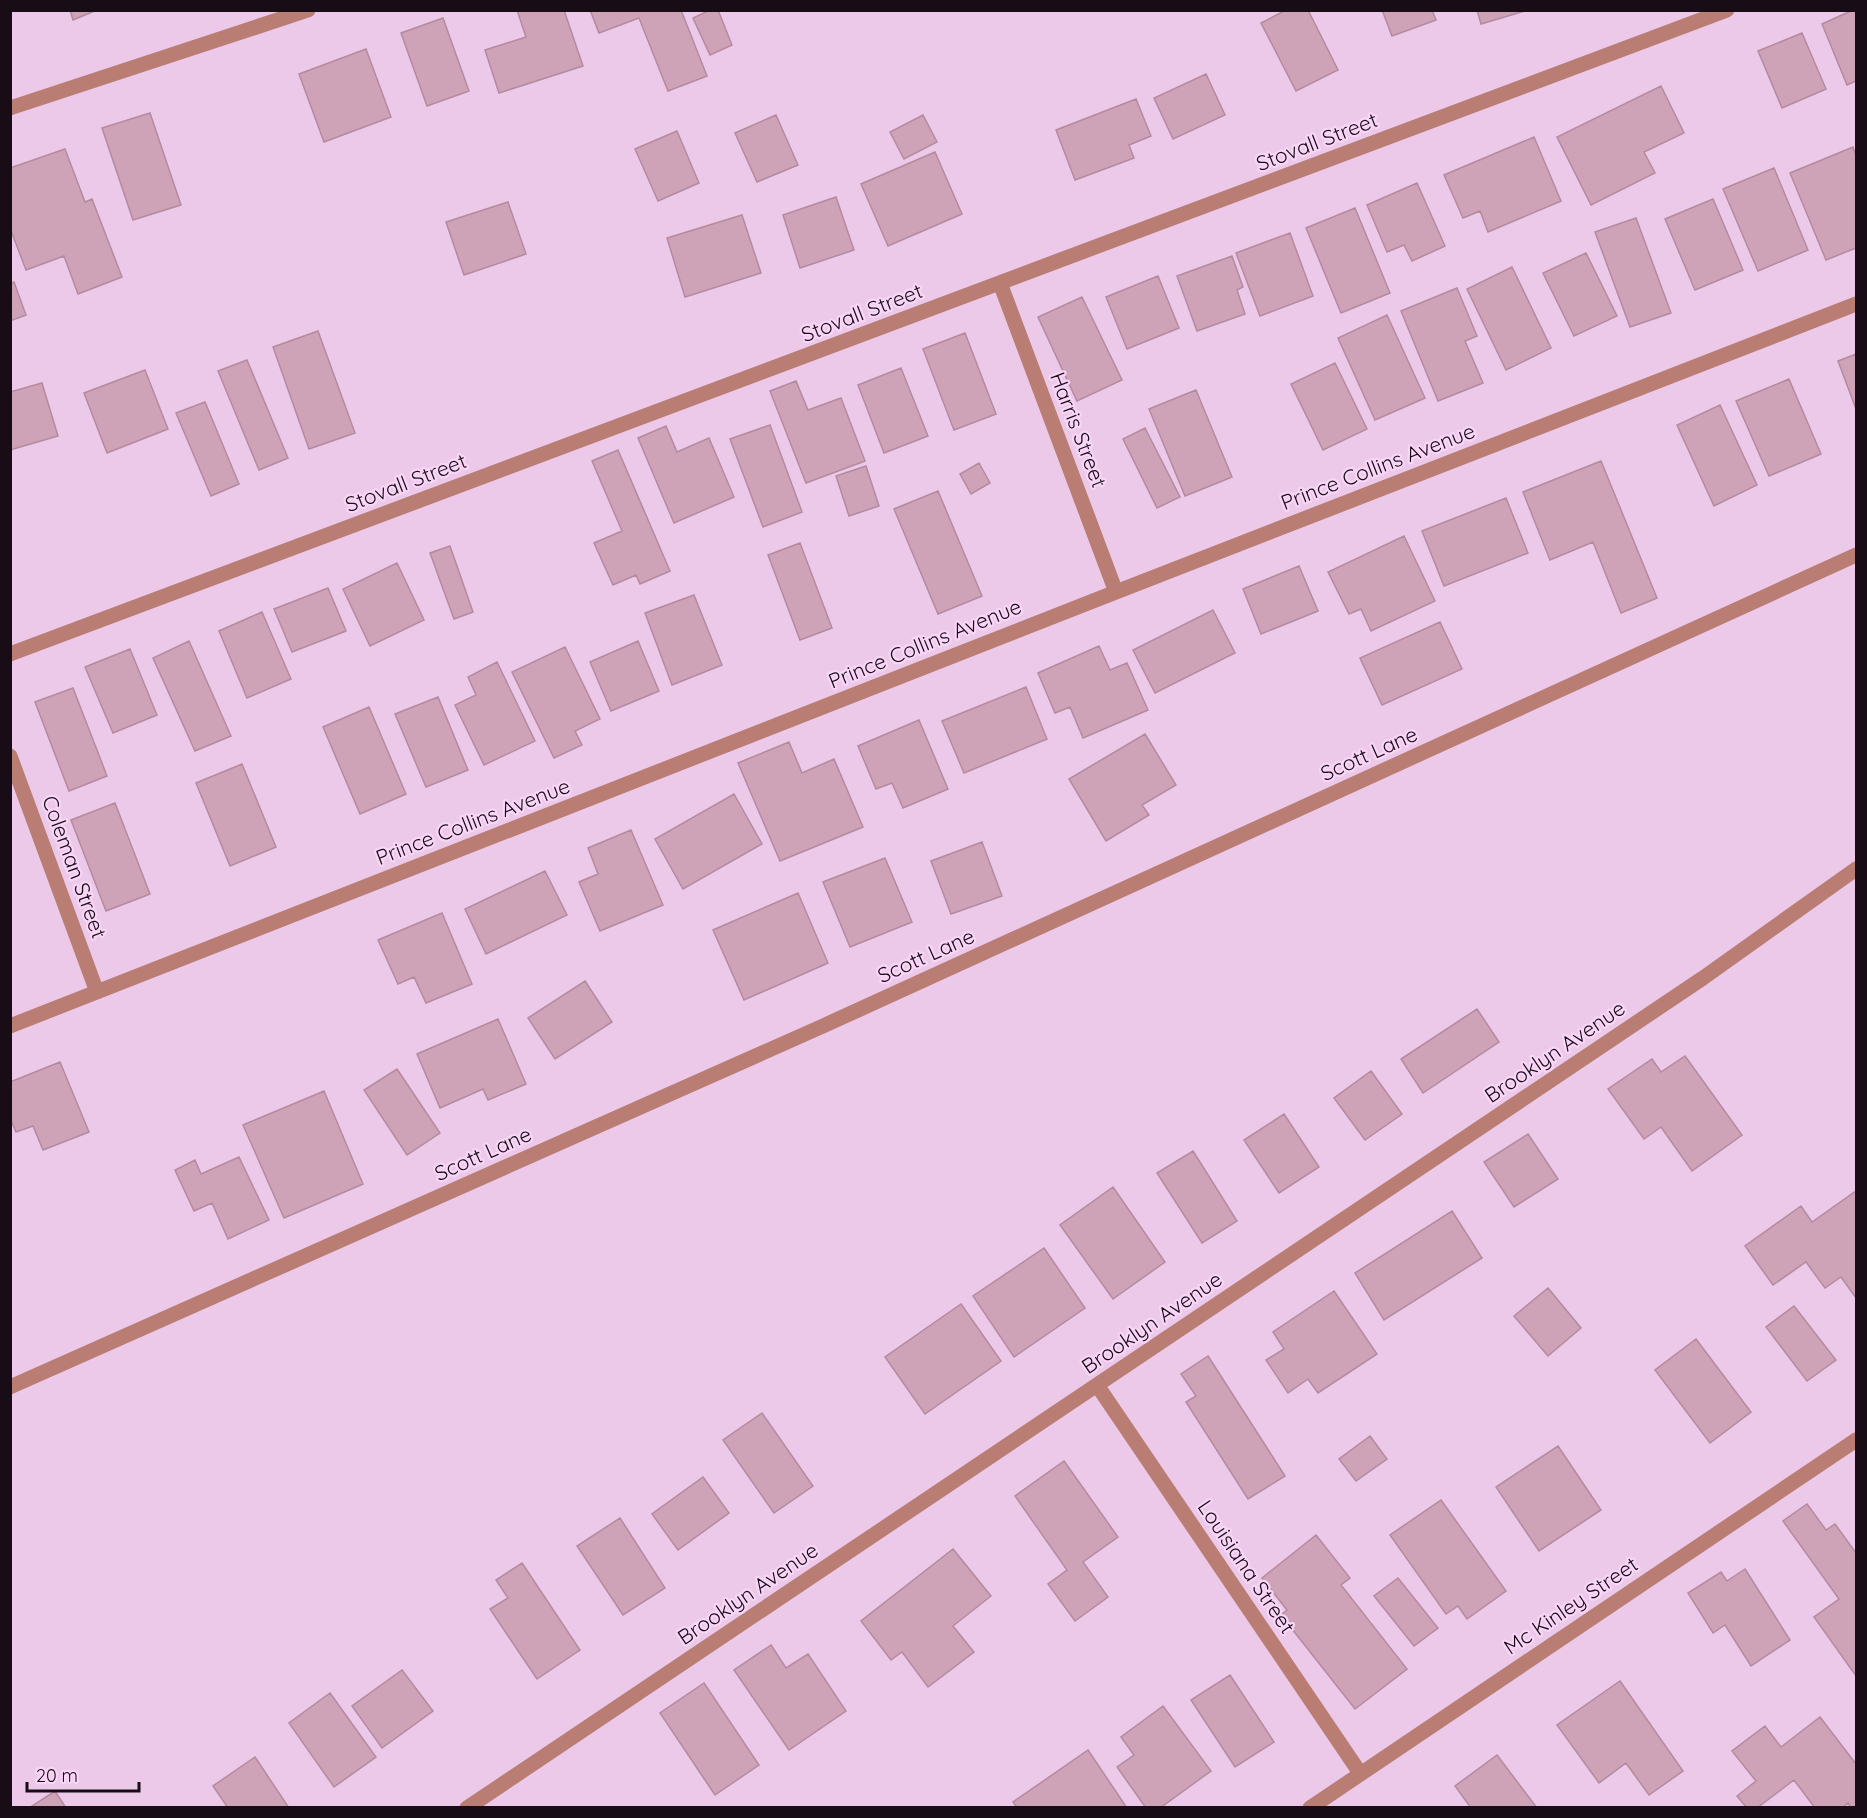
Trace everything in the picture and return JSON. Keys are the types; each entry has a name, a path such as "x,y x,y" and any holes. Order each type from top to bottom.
{"street":[{"path":"10,108 308,10"},
{"name":"Stovall Street","path":"10,654 1727,10"},
{"name":"Harris Street","path":"1000,283 1116,592"},
{"name":"Prince Collins Avenue","path":"10,1026 1857,304"},
{"name":"Scott Lane","path":"10,1387 823,1026 1857,555"},
{"name":"Coleman Street","path":"10,756 97,992"},
{"name":"Brooklyn Avenue","path":"467,1808 1693,985 1857,868"},
{"name":"Louisiana Street","path":"1097,1385 1360,1773"},
{"name":"Mc Kinley Street","path":"1310,1808 1856,1441"}],"building":[{"path":"70,10 97,10 73,20"},
{"path":"517,10 564,10 583,66 499,93 485,50 526,37"},
{"path":"590,10 681,10 707,76 668,91 639,18 599,33"},
{"path":"710,10 718,10 732,45 710,55 693,18"},
{"path":"1286,10 1308,10 1338,70 1296,91 1261,23"},
{"path":"1382,10 1432,10 1436,20 1392,36"},
{"path":"1477,10 1525,10 1525,11 1481,24"},
{"path":"1856,10 1856,81 1847,85 1822,24"},
{"path":"443,18 469,91 427,106 401,33"},
{"path":"1802,33 1826,89 1782,108 1758,51"},
{"path":"366,49 391,117 324,142 299,74"},
{"path":"1206,74 1225,115 1173,139 1154,98"},
{"path":"1661,86 1684,133 1644,152 1655,173 1591,205 1557,137"},
{"path":"1136,99 1151,136 1129,145 1134,158 1075,180 1056,130"},
{"path":"150,113 181,205 133,220 102,128"},
{"path":"776,115 798,165 757,182 735,133"},
{"path":"923,115 937,142 904,159 890,132"},
{"path":"677,131 699,183 658,201 635,149"},
{"path":"1534,137 1561,201 1488,232 1480,211 1463,218 1444,175"},
{"path":"1853,147 1856,156 1856,248 1826,260 1790,173"},
{"path":"65,149 85,202 92,199 122,277 78,294 64,256 26,270 10,228 10,168"},
{"path":"935,152 962,214 888,246 861,184"},
{"path":"1774,168 1808,250 1758,271 1723,189"},
{"path":"1417,183 1445,246 1412,261 1404,245 1387,252 1367,205"},
{"path":"836,197 854,250 800,268 783,215"},
{"path":"1713,199 1743,270 1695,290 1665,219"},
{"path":"508,202 526,254 464,275 446,222"},
{"path":"1355,208 1390,293 1341,313 1306,228"},
{"path":"742,215 761,273 685,297 667,238"},
{"path":"1636,218 1671,313 1630,327 1595,232"},
{"path":"1290,233 1313,296 1260,316 1236,253"},
{"path":"1586,253 1617,316 1574,336 1543,273"},
{"path":"1232,256 1243,287 1237,290 1245,314 1197,331 1177,276"},
{"path":"1512,267 1551,348 1506,370 1467,289"},
{"path":"1158,276 1179,328 1127,349 1106,297"},
{"path":"14,282 26,315 10,321 10,284"},
{"path":"1457,288 1477,336 1465,341 1483,383 1438,401 1401,311"},
{"path":"1082,297 1122,380 1077,401 1038,317"},
{"path":"1387,315 1425,398 1375,420 1338,338"},
{"path":"318,331 355,433 309,449 273,347"},
{"path":"965,333 996,414 954,430 923,349"},
{"path":"1856,354 1856,409 1838,361"},
{"path":"247,360 288,458 259,470 218,371"},
{"path":"1335,363 1367,429 1323,450 1291,384"},
{"path":"901,368 928,436 884,453 858,385"},
{"path":"145,370 168,429 107,453 84,393"},
{"path":"1789,379 1821,454 1769,476 1736,401"},
{"path":"796,381 808,410 841,398 865,461 806,483 770,391"},
{"path":"42,383 58,436 10,450 10,392"},
{"path":"1196,390 1232,477 1185,496 1149,409"},
{"path":"205,402 239,484 211,496 176,413"},
{"path":"1720,405 1757,485 1714,506 1677,425"},
{"path":"770,425 802,512 763,527 730,439"},
{"path":"666,426 677,452 709,438 734,497 674,523 638,438"},
{"path":"1145,428 1180,497 1157,508 1123,439"},
{"path":"618,450 670,571 640,584 636,575 613,585 594,543 622,531 592,461"},
{"path":"1601,461 1657,598 1621,613 1593,542 1550,560 1523,492"},
{"path":"979,463 990,483 971,494 960,474"},
{"path":"866,466 879,506 849,516 836,476"},
{"path":"938,491 982,596 938,614 894,509"},
{"path":"1506,498 1528,553 1444,586 1422,531"},
{"path":"1404,536 1435,601 1371,631 1361,609 1349,614 1328,572"},
{"path":"800,543 832,628 800,640 768,555"},
{"path":"450,546 473,612 454,619 430,553"},
{"path":"397,563 424,620 370,646 343,589"},
{"path":"1299,566 1318,611 1261,634 1243,589"},
{"path":"328,588 346,631 292,652 274,609"},
{"path":"694,595 722,665 672,685 645,613"},
{"path":"1213,610 1235,653 1155,693 1133,650"},
{"path":"262,612 291,679 247,698 219,631"},
{"path":"1440,622 1462,669 1382,705 1360,658"},
{"path":"189,641 231,736 195,751 153,658"},
{"path":"638,641 659,691 611,711 590,662"},
{"path":"1099,646 1110,670 1127,663 1148,710 1083,738 1070,707 1055,713 1038,673"},
{"path":"565,647 600,719 575,731 582,745 554,758 512,672"},
{"path":"130,649 157,715 113,733 85,667"},
{"path":"497,662 535,741 484,765 455,705 476,695 468,677"},
{"path":"1026,687 1047,739 964,773 942,721"},
{"path":"73,688 107,776 69,791 35,702"},
{"path":"438,697 468,770 426,787 395,714"},
{"path":"369,707 406,794 360,814 323,727"},
{"path":"919,720 948,789 903,808 892,783 876,789 858,746"},
{"path":"1145,734 1176,785 1142,805 1149,815 1106,841 1069,779"},
{"path":"789,742 802,773 834,759 863,827 780,861 738,763"},
{"path":"242,764 276,847 230,866 196,783"},
{"path":"734,794 762,844 683,889 655,839"},
{"path":"115,803 150,894 106,911 71,820"},
{"path":"631,830 663,905 600,931 579,882 598,874 588,848"},
{"path":"982,842 1002,896 951,914 931,861"},
{"path":"885,858 912,922 850,947 823,882"},
{"path":"545,871 567,915 486,954 465,909"},
{"path":"798,893 828,963 744,1000 713,930"},
{"path":"442,913 472,984 426,1003 414,977 398,984 378,940"},
{"path":"585,981 612,1022 555,1059 528,1018"},
{"path":"1477,1009 1499,1042 1423,1093 1401,1059"},
{"path":"498,1019 526,1084 488,1100 483,1089 440,1108 417,1054"},
{"path":"1685,1056 1742,1135 1692,1171 1661,1127 1644,1139 1608,1089 1652,1059 1661,1072"},
{"path":"60,1062 89,1132 43,1150 33,1126 16,1132 10,1118 10,1082"},
{"path":"397,1069 440,1133 407,1155 364,1090"},
{"path":"1371,1071 1402,1114 1365,1140 1334,1098"},
{"path":"324,1091 363,1184 284,1218 243,1125"},
{"path":"1284,1114 1319,1167 1279,1193 1244,1140"},
{"path":"1528,1134 1558,1179 1514,1207 1484,1162"},
{"path":"1193,1151 1237,1221 1202,1243 1157,1173"},
{"path":"239,1157 269,1220 228,1239 212,1203 194,1211 175,1170 195,1160 201,1174"},
{"path":"1113,1187 1165,1262 1113,1299 1060,1225"},
{"path":"1856,1191 1856,1298 1841,1277 1825,1288 1806,1262 1773,1285 1745,1246 1801,1206 1812,1222"},
{"path":"1452,1211 1482,1258 1384,1320 1355,1273"},
{"path":"1044,1248 1085,1308 1014,1357 973,1296"},
{"path":"1548,1288 1581,1328 1548,1356 1514,1316"},
{"path":"1334,1291 1377,1354 1318,1393 1308,1379 1288,1393 1266,1360 1284,1349 1273,1332"},
{"path":"961,1304 1001,1361 925,1414 885,1357"},
{"path":"1794,1306 1836,1360 1807,1381 1766,1327"},
{"path":"1696,1339 1751,1412 1710,1443 1655,1370"},
{"path":"1208,1356 1285,1476 1248,1499 1186,1402 1196,1396 1181,1374"},
{"path":"762,1413 813,1486 774,1513 723,1440"},
{"path":"1370,1436 1387,1459 1356,1481 1339,1459"},
{"path":"1558,1446 1601,1510 1539,1551 1496,1487"},
{"path":"1064,1461 1118,1537 1083,1562 1108,1597 1075,1621 1048,1584 1067,1570 1015,1496"},
{"path":"703,1477 729,1513 678,1550 652,1514"},
{"path":"1441,1500 1506,1591 1467,1619 1458,1606 1446,1614 1390,1535"},
{"path":"1807,1504 1826,1530 1835,1524 1856,1553 1856,1676 1814,1617 1839,1599 1783,1521"},
{"path":"620,1518 665,1588 623,1615 577,1546"},
{"path":"1316,1535 1350,1578 1341,1585 1407,1669 1355,1709 1281,1615 1287,1610 1262,1578"},
{"path":"953,1549 991,1596 953,1626 974,1652 928,1687 902,1652 891,1660 861,1621"},
{"path":"522,1563 580,1650 537,1679 490,1609 508,1598 496,1580"},
{"path":"1745,1569 1790,1640 1751,1666 1725,1625 1713,1633 1688,1593 1721,1572 1727,1581"},
{"path":"1398,1578 1438,1628 1414,1646 1374,1596"},
{"path":"771,1645 786,1668 808,1654 846,1711 789,1750 734,1670"},
{"path":"402,1670 433,1711 382,1748 352,1706"},
{"path":"1230,1675 1274,1742 1235,1767 1191,1700"},
{"path":"1620,1681 1683,1771 1649,1795 1626,1763 1599,1783 1557,1725"},
{"path":"704,1683 759,1765 715,1795 660,1713"},
{"path":"330,1693 376,1757 334,1787 289,1723"},
{"path":"1163,1706 1211,1771 1160,1808 1146,1808 1117,1767 1134,1755 1121,1737"},
{"path":"1820,1717 1856,1764 1856,1808 1851,1808 1848,1803 1842,1808 1815,1808 1794,1780 1757,1808 1747,1808 1737,1796 1756,1781 1732,1751 1765,1726 1781,1747"},
{"path":"1088,1750 1127,1808 1017,1808 1013,1802"},
{"path":"1497,1755 1537,1808 1471,1808 1455,1786"},
{"path":"255,1757 289,1808 228,1808 213,1786"},
{"path":"55,1791 66,1808 29,1808"}]}
